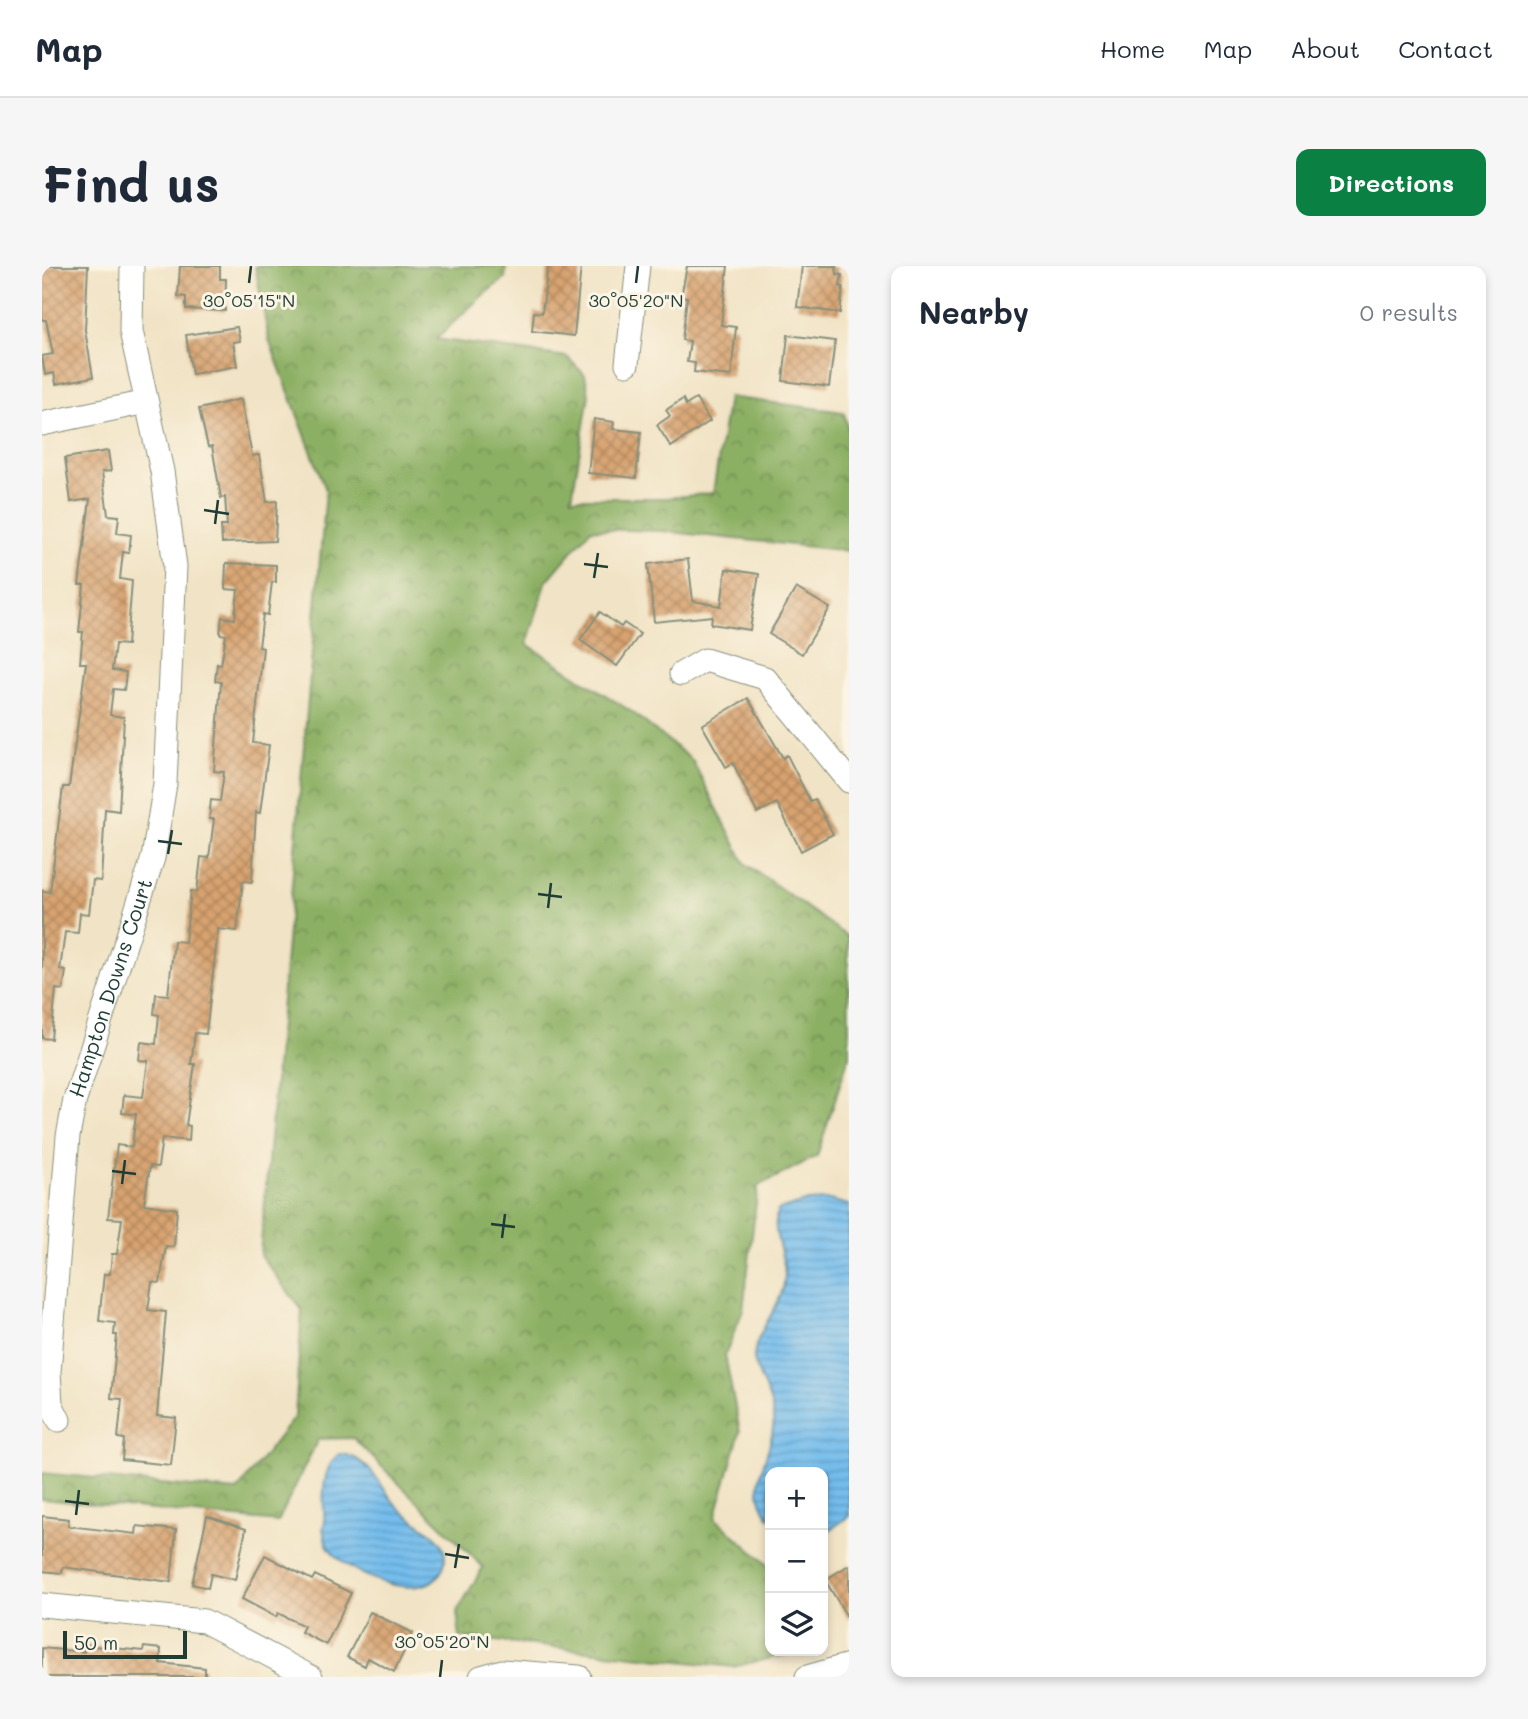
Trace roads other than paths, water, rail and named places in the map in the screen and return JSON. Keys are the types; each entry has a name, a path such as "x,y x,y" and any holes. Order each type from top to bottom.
{"street":[{"name":"Hampton Downs Court","path":"59,1420 51,1404 49,1390 48,1291 68,1136 75,1100 153,858 165,784 175,566 171,518 131,331 132,266"},
{"path":"627,364 638,266"},
{"path":"42,424 146,402"},
{"path":"681,674 705,660 765,678 849,780"},
{"path":"42,1605 204,1621 311,1677"},
{"path":"807,1677 849,1665"},
{"path":"481,1677 502,1671 579,1677"}],"water":[{"path":"829,1200 849,1205 849,1516 828,1531 828,1467 765,1467 765,1509 759,1495 761,1474 771,1441 773,1417 754,1357 759,1338 778,1302 784,1283 784,1265 776,1219 778,1210 808,1201"},
{"path":"339,1454 348,1455 364,1464 398,1507 441,1543 445,1561 434,1580 420,1586 404,1587 386,1583 352,1568 329,1548 323,1527 324,1486 329,1468"}]}
